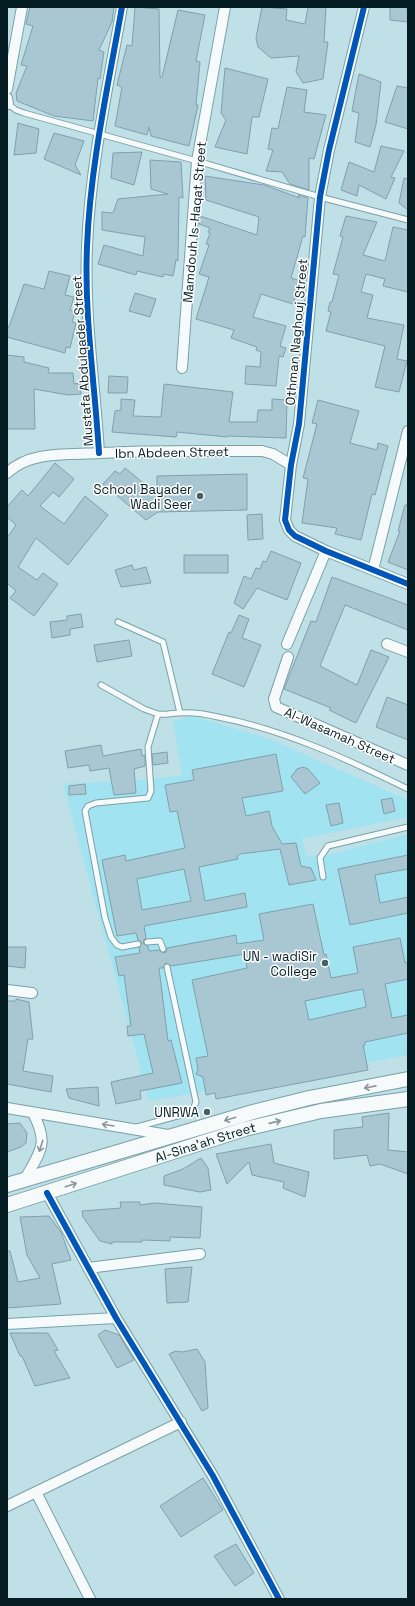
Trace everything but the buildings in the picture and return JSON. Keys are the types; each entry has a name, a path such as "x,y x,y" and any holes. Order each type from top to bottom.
{"main road":[{"name":"Al-Sina'ah Street","path":"7,1185 253,1112 302,1100 408,1079"},
{"name":"Al-Sina'ah Street","path":"7,1205 245,1129 321,1111 408,1099"}],"street":[{"path":"7,89 22,7"},
{"name":"Mustafa Abdulqader Street","path":"99,453 86,273 89,211 100,134 122,7"},
{"name":"Mamdouh Is-Haqat Street","path":"182,368 197,161 225,7"},
{"name":"Othman Naghouj Street","path":"364,7 329,150 320,197 299,424 291,465 285,516 287,526 295,536 326,551 408,584"},
{"path":"373,570 408,431"},
{"name":"Ibn Abdeen Street","path":"7,472 29,460 46,456 139,450 262,451 273,454 291,465"},
{"path":"287,644 326,551"},
{"path":"387,644 408,652"},
{"name":"Al-Wasamah Street","path":"288,657 274,699 276,707 408,765"},
{"path":"7,990 32,993"},
{"path":"7,1108 174,1136"},
{"path":"25,1179 43,1141 41,1128 33,1113"},
{"path":"47,1193 116,1318 213,1476 279,1599"},
{"path":"88,1268 200,1254"},
{"path":"7,1324 116,1318"},
{"path":"7,1506 181,1422"},
{"path":"36,1492 90,1599"}],"lane":[{"path":"8,101 16,110 24,113 320,197 408,220"},
{"path":"118,622 163,642 180,713"},
{"path":"101,685 158,714 170,715 180,713 217,717 293,738 333,753 408,789"},
{"path":"138,944 122,946 117,945 111,938 105,918 85,811 88,806 96,803 148,798 151,791 148,747 158,714"},
{"path":"323,877 320,858 328,846 408,827"},
{"path":"147,942 160,941 163,949"},
{"path":"130,1129 192,1112 196,1102 167,967"}],"shaded area":[{"path":"190,715 267,738 408,800 408,817 302,839 307,856 330,854 408,834 408,1055 149,1101 63,784 154,779 182,775 173,722"}],"cycle path":[{"path":"99,453 88,325 86,273 87,247 96,157 122,7"},
{"path":"364,7 329,150 320,197 299,424 291,465 285,520 289,530 295,536 326,551 408,584"},
{"path":"47,1193 116,1318 213,1476 279,1599"}],"place":[{"name":"School Bayader Wadi Seer","path":"200,496"},
{"name":"UN - wadiSir College","path":"325,963"},
{"name":"UNRWA","path":"207,1112"}]}
